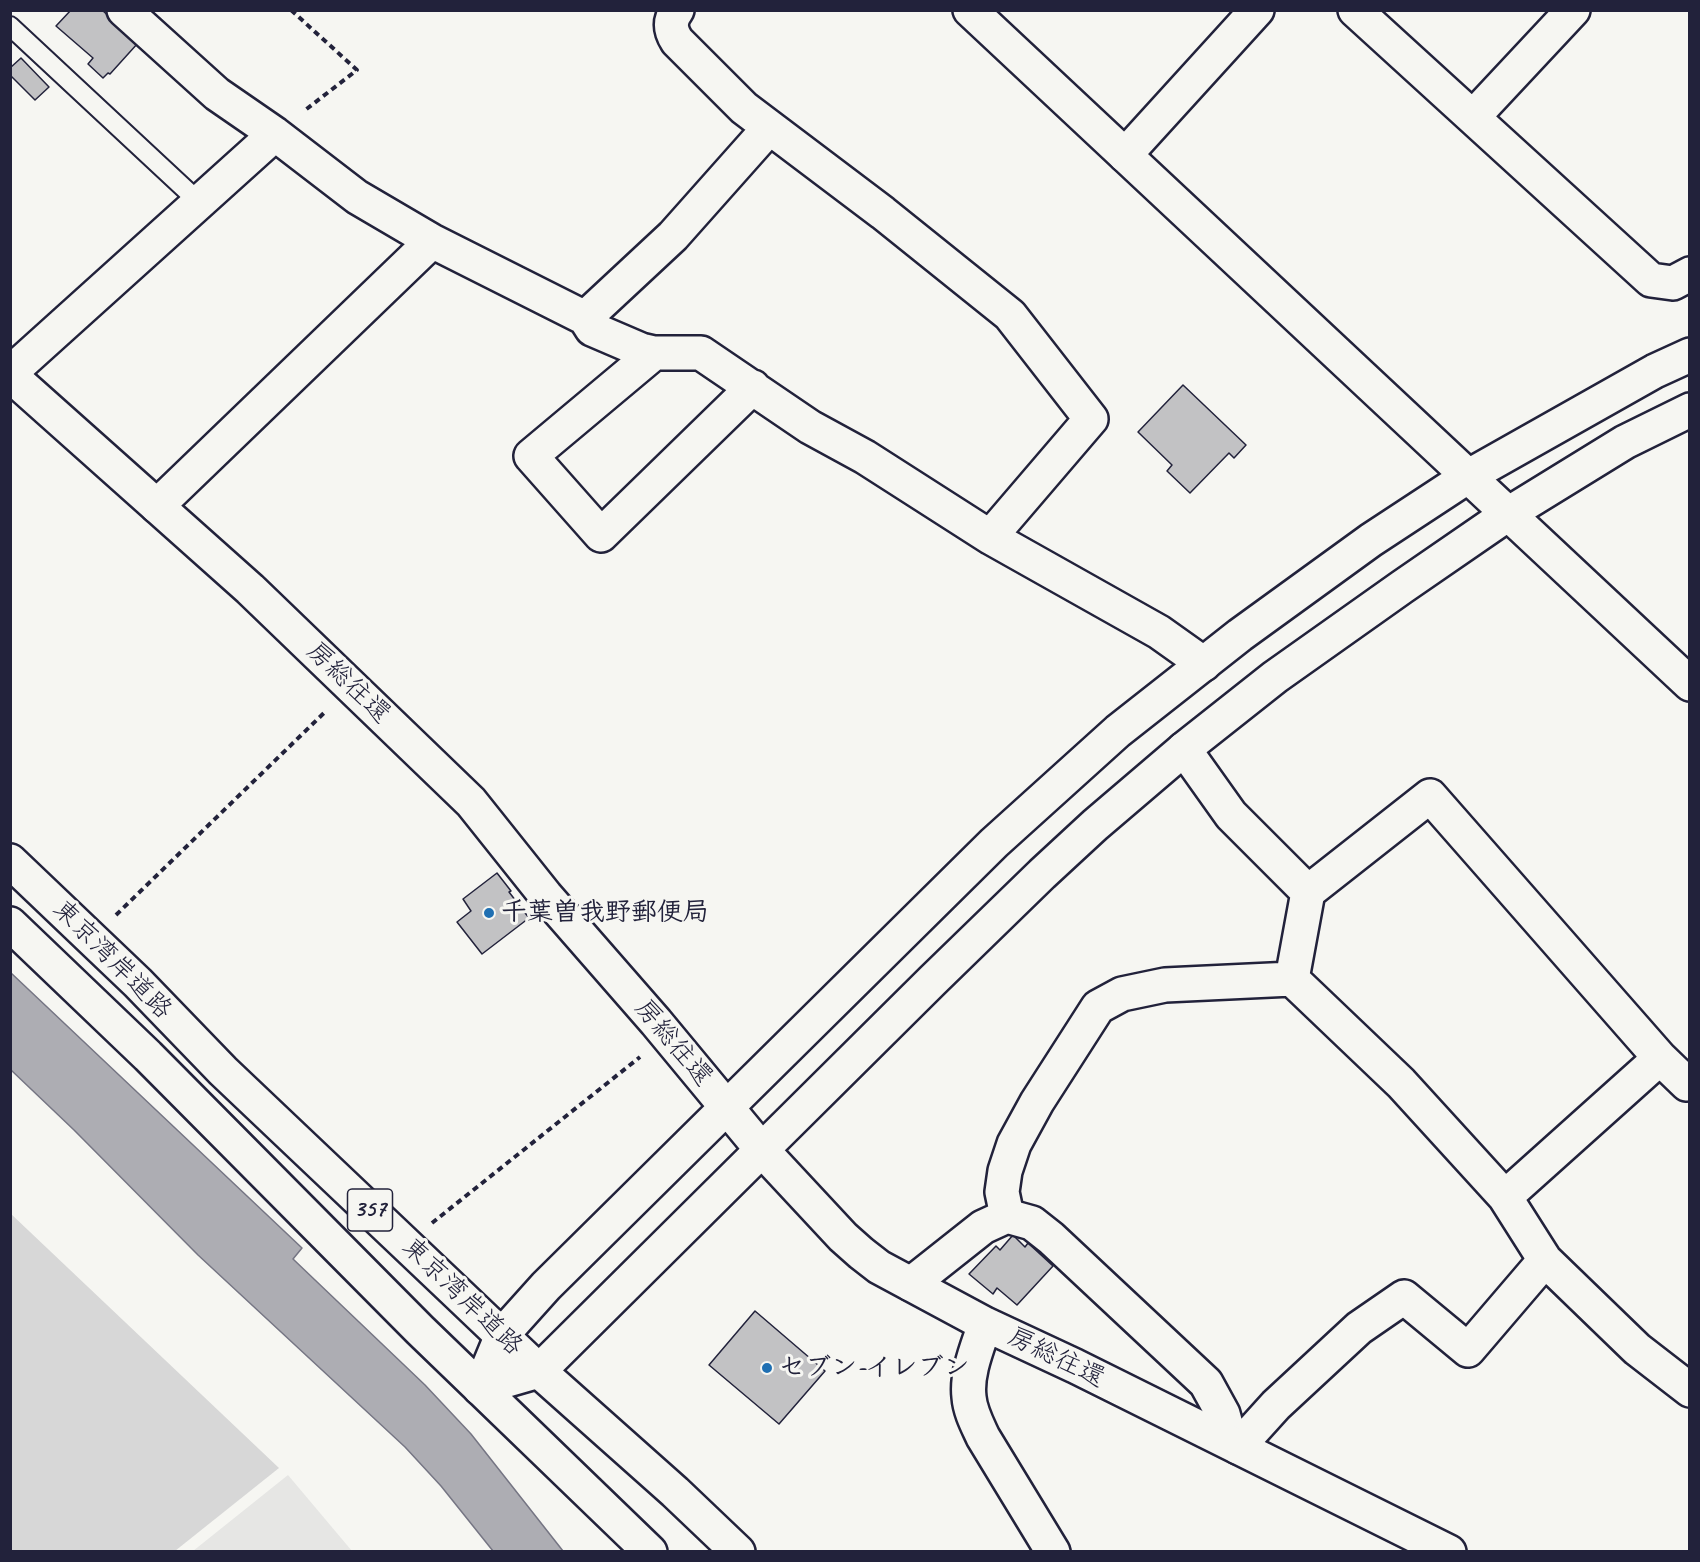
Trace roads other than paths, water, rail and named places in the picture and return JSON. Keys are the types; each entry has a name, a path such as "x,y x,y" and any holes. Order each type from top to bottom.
{"main road":[{"path":"124,10 217,94 275,134 357,197 432,241 585,318 592,329 641,350 654,353 701,353 810,428 865,457 990,537 1160,632 1204,664"},
{"path":"677,10 671,23 672,33 744,108 883,213 1010,315 1090,419 990,537"},
{"path":"970,10 1689,684"},
{"path":"1125,154 1257,10"},
{"path":"1355,10 1651,280 1673,283 1689,274"},
{"path":"1473,117 1573,10"},
{"path":"585,318 673,236 769,128"},
{"path":"10,374 275,134"},
{"path":"158,506 432,241"},
{"path":"654,353 531,456 601,534 753,387"},
{"path":"480,1388 502,1335 546,1286 1002,835 1110,738 1240,635 1371,540 1467,477 1655,371 1689,355"},
{"name":"房総往還","path":"10,374 250,589 471,802 546,896 667,1035 762,1150 843,1237 879,1267 985,1324 1449,1551"},
{"path":"480,1388 539,1371 1042,874 1184,749 1275,677 1402,586 1509,514 1625,442 1689,410"},
{"path":"1184,749 1231,815 1308,892"},
{"path":"1292,979 1308,892 1430,796 1660,1058 1687,1084 1689,1082"},
{"name":"東京湾岸道路","path":"10,861 92,938 223,1071 539,1371 738,1551"},
{"name":"東京湾岸道路","path":"10,924 148,1056 480,1388 650,1551"},
{"path":"1007,1216 1002,1192 1005,1171 1014,1144 1037,1102 1098,1007 1122,994 1166,985 1292,979 1401,1083 1505,1197 1545,1260 1636,1349 1689,1390"},
{"path":"1505,1197 1660,1058"},
{"path":"911,1284 983,1227 1007,1216 1032,1223 1051,1238 1206,1383 1223,1414 1234,1445 1359,1328 1404,1297 1468,1350 1545,1260"},
{"path":"985,1324 969,1381 969,1397 974,1418 983,1437 1053,1551"}],"lane":[{"path":"10,26 199,202"}],"place":[{"name":"千葉曽我野郵便局","path":"489,913"},
{"name":"セブン-イレブン","path":"767,1368"}]}
